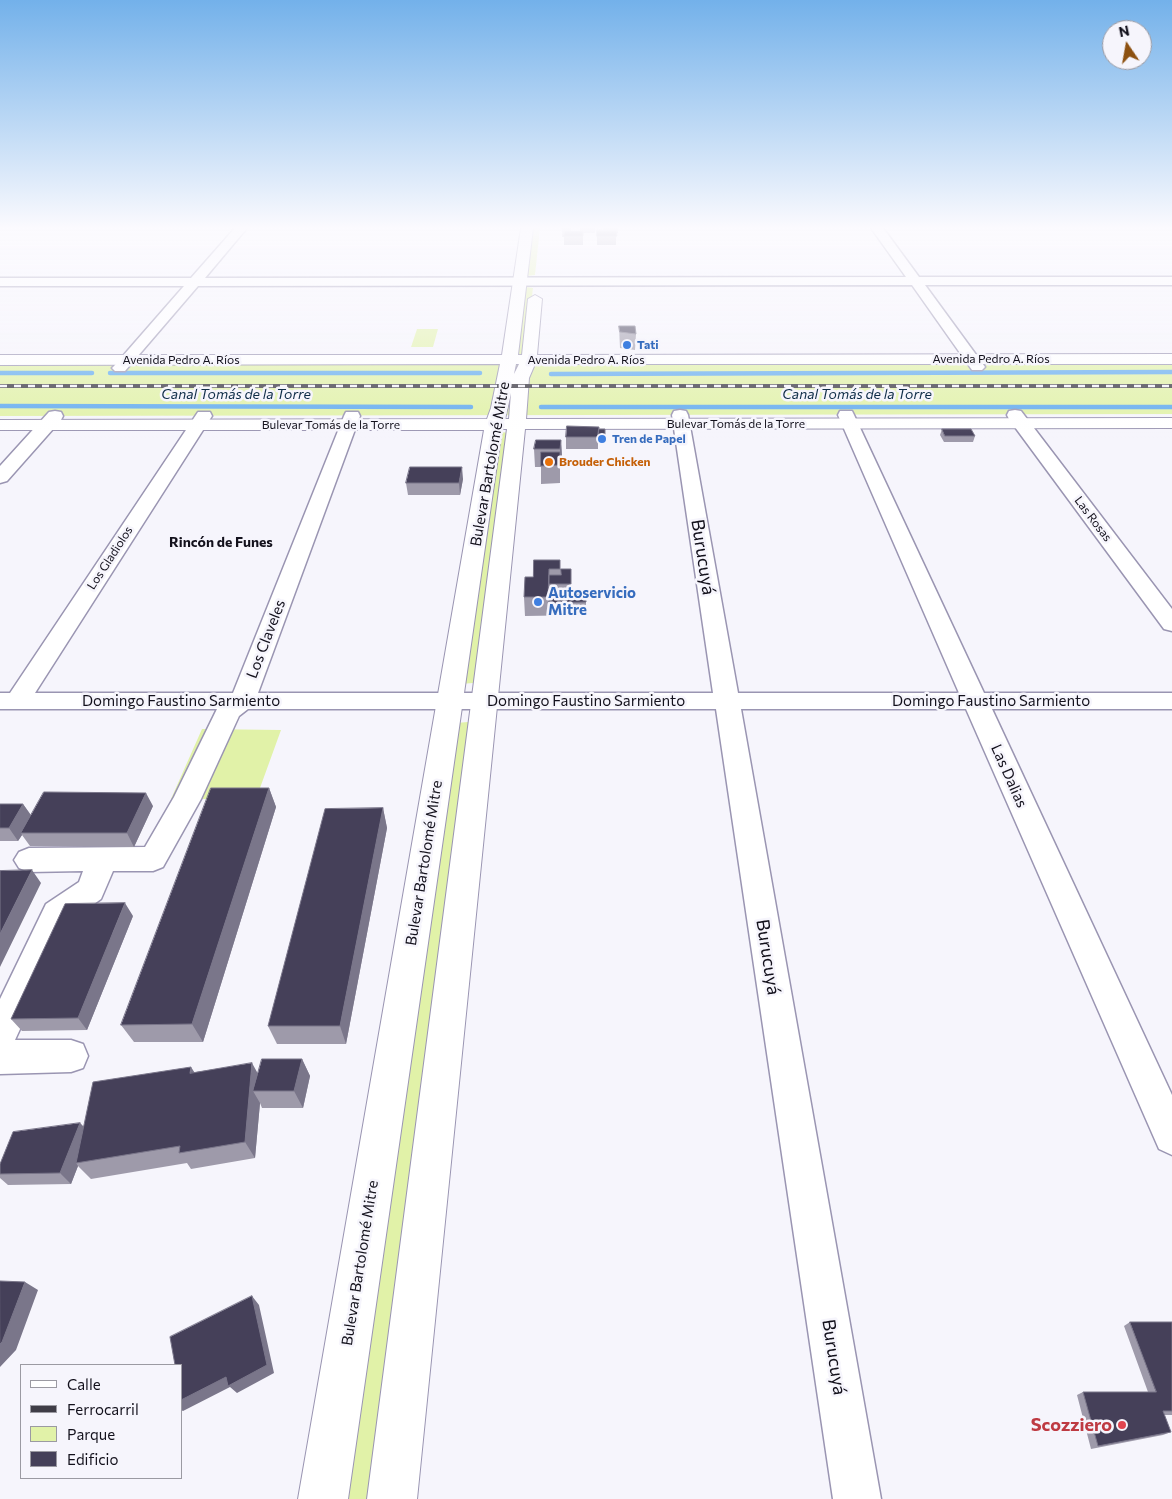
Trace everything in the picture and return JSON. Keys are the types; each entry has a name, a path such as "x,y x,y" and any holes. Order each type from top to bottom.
{"main road":[{"name":"Bulevar Bartolomé Mitre","path":"322,1499 467,700 506,420 508,364 518,298"},
{"name":"Bulevar Bartolomé Mitre","path":"506,420 528,364 535,298"},
{"name":"Avenida Pedro A. Ríos","path":"0,360 124,364 528,364 974,363 1172,359"},
{"name":"Avenida Pedro A. Ríos","path":"974,363 1172,367"},
{"name":"Avenida Pedro A. Ríos","path":"0,368 124,364"},
{"name":"Bulevar Tomás de la Torre","path":"1018,419 1172,414"},
{"name":"Bulevar Tomás de la Torre","path":"0,416 51,421"},
{"name":"Bulevar Tomás de la Torre","path":"0,425 51,421 848,419 1018,419 1172,423"},
{"name":"Bulevar Bartolomé Mitre","path":"392,1499 467,700"}],"street":[{"path":"124,364 180,298"},
{"path":"927,298 974,363"},
{"name":"Las Dalias","path":"848,419 1172,1136"},
{"name":"Las Rosas","path":"1018,419 1172,624"},
{"name":"Los Claveles","path":"104,860 154,859 188,799 229,711 242,701 351,420"},
{"name":"Burucuyá","path":"681,420 857,1499"},
{"path":"0,478 51,421"},
{"name":"Los Gladiolos","path":"8,701 201,421"},
{"name":"Domingo Faustino Sarmiento","path":"8,701 1172,701"},
{"path":"0,1036 57,913 90,890 104,860 29,860"},
{"path":"0,1057 70,1056"}],"green space":[{"path":"525,298 532,298 525,354 517,356"},
{"path":"417,329 438,329 433,347 411,347"},
{"path":"1172,359 1172,414 0,416 0,360"},
{"path":"502,432 508,433 477,678 473,683 460,684"},
{"path":"456,723 471,723 375,1499 334,1499"},
{"path":"202,729 281,730 256,799 171,799"}],"building":[{"path":"619,326 635,326 636,334 620,332"},
{"path":"567,426 599,427 598,437 566,437"},
{"path":"599,429 605,429 605,437 598,437"},
{"path":"942,429 971,429 975,436 945,436"},
{"path":"536,440 561,440 560,449 534,449"},
{"path":"541,452 560,452 560,465 541,466"},
{"path":"410,467 462,467 459,483 406,483"},
{"path":"534,560 560,560 560,569 549,569 548,597 524,597 525,577 533,577"},
{"path":"561,569 571,569 571,584 549,584 549,575 561,575"},
{"path":"549,594 586,594 586,602 549,603"},
{"path":"211,788 269,788 192,1024 121,1025"},
{"path":"44,792 146,793 127,833 21,833"},
{"path":"0,804 23,804 9,828 0,828"},
{"path":"383,808 340,1026 268,1026 325,809"},
{"path":"32,870 0,934 0,871"},
{"path":"125,903 78,1018 11,1019 65,904"},
{"path":"262,1059 302,1059 294,1091 253,1091"},
{"path":"252,1063 245,1142 179,1153 180,1146 76,1163 93,1082 191,1067 190,1073"},
{"path":"80,1123 60,1173 0,1174 0,1164 13,1132"},
{"path":"0,1281 25,1282 0,1344"},
{"path":"252,1296 267,1365 228,1386 226,1377 182,1399 182,1364 175,1364 170,1337"},
{"path":"1130,1322 1172,1322 1172,1411 1163,1411 1171,1432 1098,1446 1083,1392 1156,1392"}],"waterway":[{"path":"551,374 1172,372"},
{"path":"0,373 92,373"},
{"path":"110,373 480,373"},
{"name":"Canal Tomás de la Torre","path":"0,406 471,407"},
{"name":"Canal Tomás de la Torre","path":"541,407 1172,407"}],"railway":[{"path":"0,386 1172,386"}],"place":[{"name":"Tati","path":"627,345"},
{"name":"Tren de Papel","path":"602,439"},
{"name":"Brouder Chicken","path":"549,462"},
{"name":"Autoservicio Mitre","path":"538,602"},
{"name":"Scozziero","path":"1122,1425"}],"district":[{"name":"Rincón de Funes","path":"221,542"}]}
